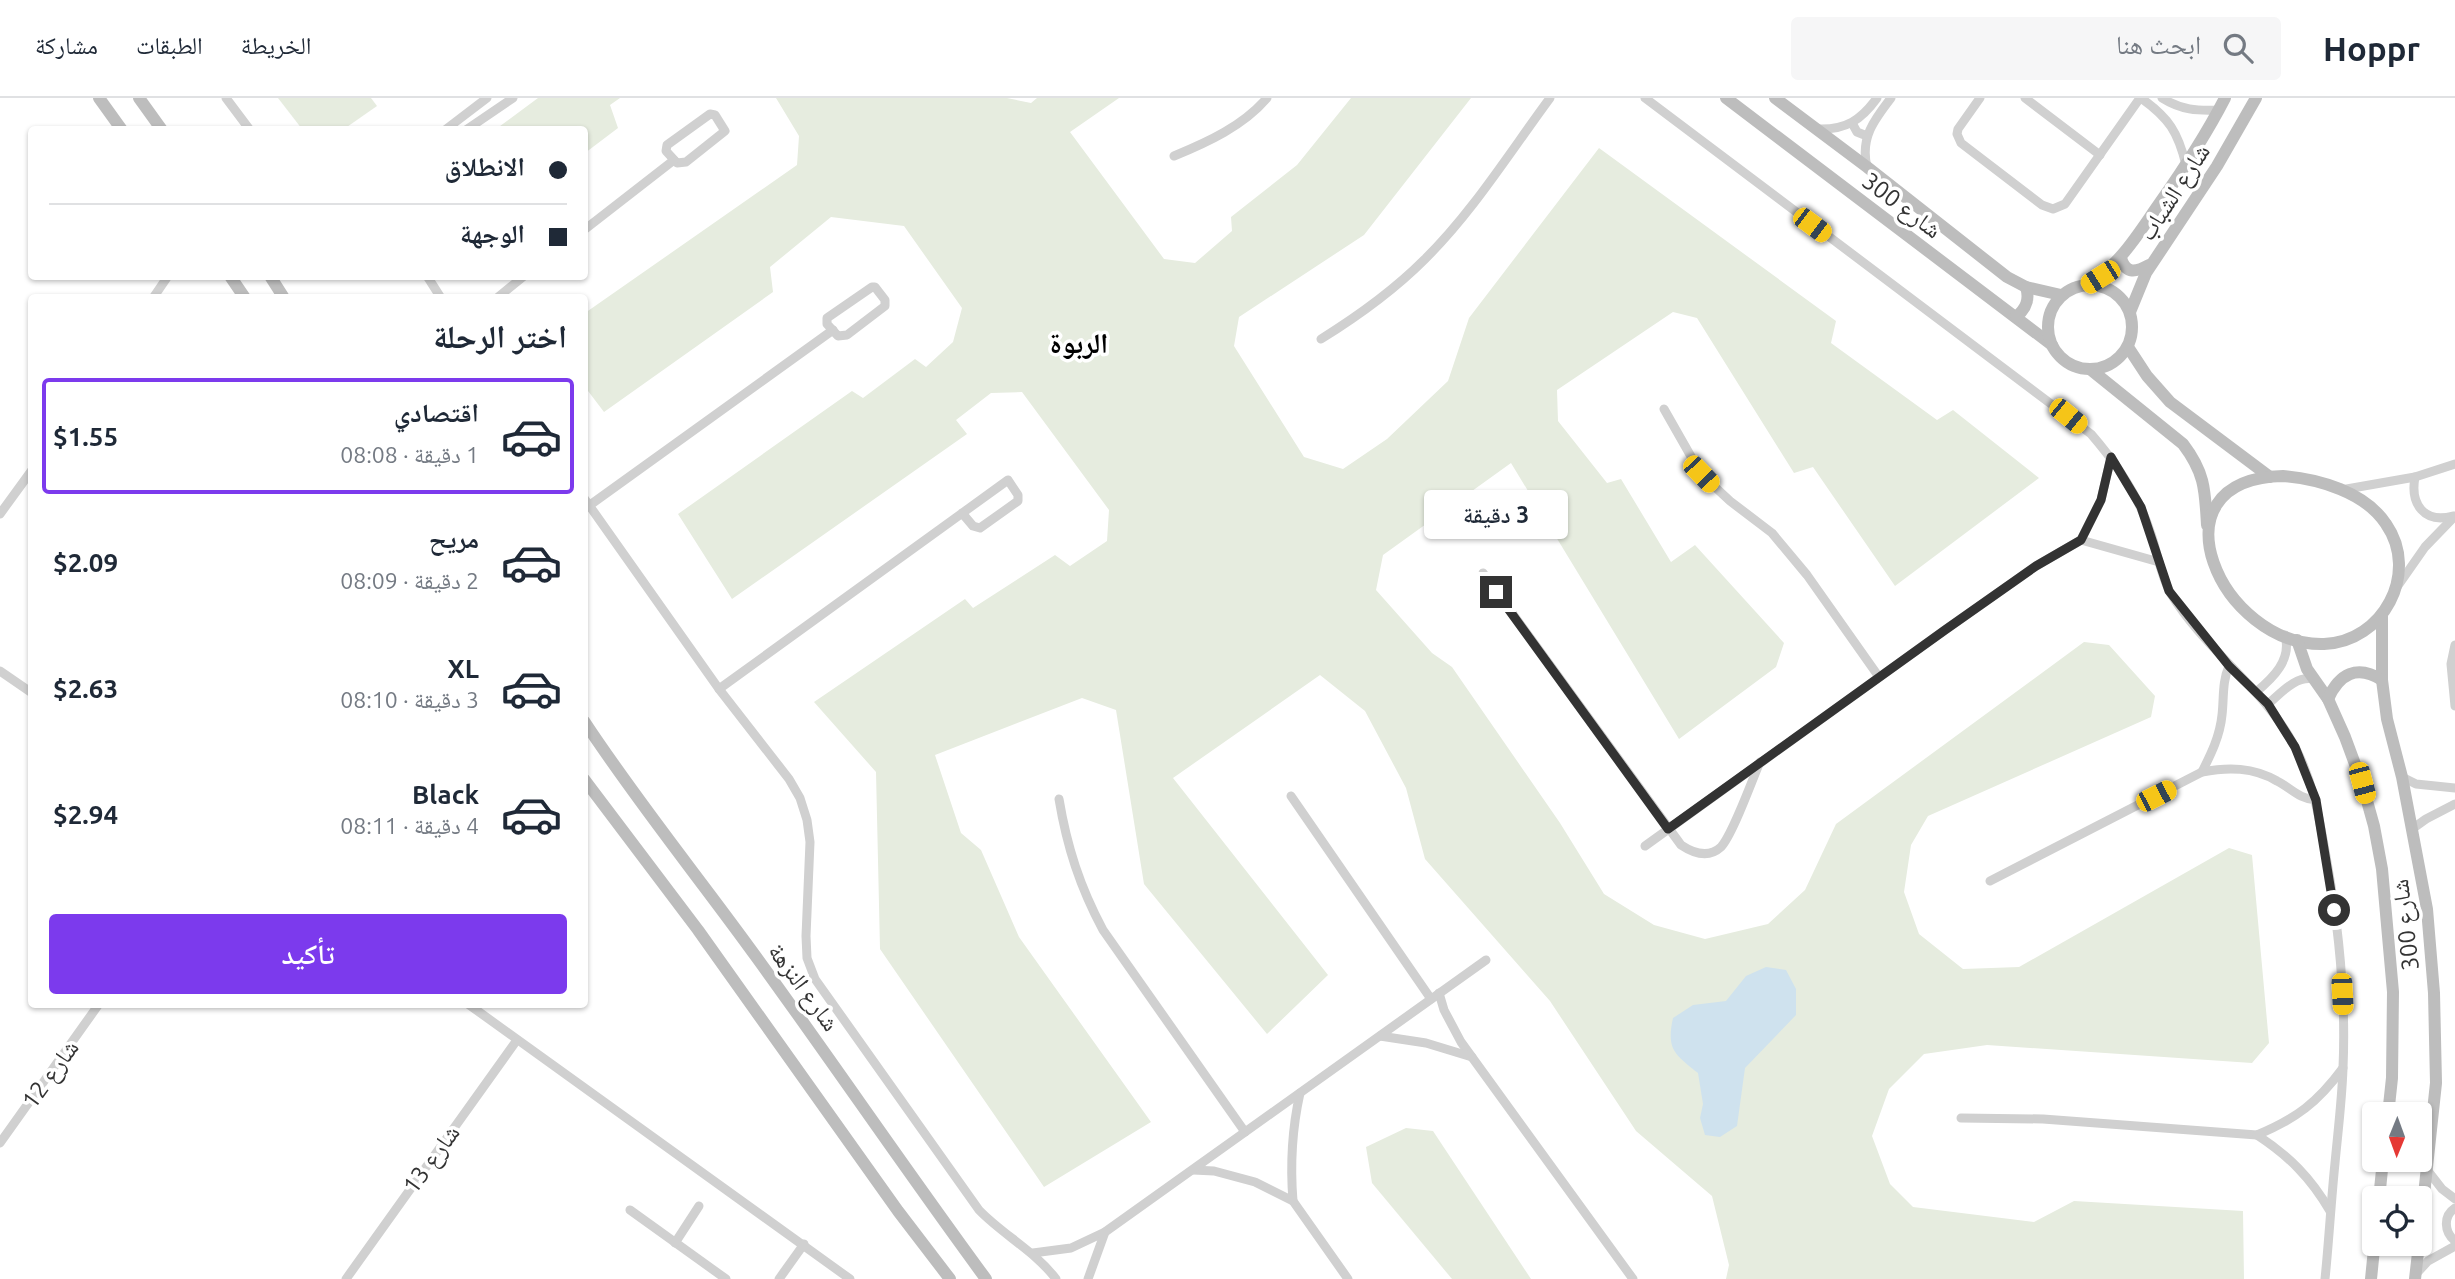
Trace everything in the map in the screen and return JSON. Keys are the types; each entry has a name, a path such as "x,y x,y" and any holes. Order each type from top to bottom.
{"street":[{"path":"99,98 119,126"},
{"path":"139,98 159,126"},
{"path":"226,98 247,126"},
{"path":"450,126 487,98"},
{"path":"472,126 512,98"},
{"path":"1174,156 1209,141 1242,121 1268,98"},
{"path":"1321,339 1358,316 1393,289 1425,259 1454,227 1550,98"},
{"path":"1645,98 2091,435 2111,457 2141,507 2163,577 2174,598 2229,666 2268,704 2295,747 2316,800 2332,889 2343,1015 2343,1067 2325,1279"},
{"name":"شارع 300","path":"1726,98 2052,345"},
{"name":"شارع 300","path":"1775,98 2007,277 2026,287 2061,295"},
{"path":"1816,129 1830,130 1852,123 1866,113 1877,98"},
{"path":"1867,167 1867,136 1876,117 1891,98"},
{"path":"1980,98 1960,124 1958,139 2047,208 2060,208 2065,204 2141,98 2172,126 2186,165"},
{"path":"2025,98 2100,155"},
{"path":"2162,98 2188,110 2222,104"},
{"name":"شارع الشباب","path":"2130,312 2138,288 2152,264 2217,166 2256,98"},
{"name":"شارع الشباب","path":"2088,285 2121,258 2186,165 2222,104"},
{"path":"707,115 715,115 724,127 722,135 686,162 681,164 674,160 666,151 667,145 707,115"},
{"path":"1852,123 1857,132 1867,136"},
{"path":"588,227 674,160"},
{"path":"2121,258 2125,268 2130,271 2152,264"},
{"path":"502,294 519,280"},
{"path":"2090,369 2112,363 2128,347 2133,329 2130,312 2118,294 2099,285 2078,286 2061,295 2050,314 2049,335 2052,345 2064,360 2072,365 2090,369 2182,444 2194,459 2202,476 2212,564 2229,593 2258,620 2291,638 2320,644 2343,641 2364,631 2382,615 2425,547 2455,516"},
{"path":"875,287 886,300 885,306 848,335 838,336 833,330 827,324 828,318 868,288 875,287"},
{"path":"2016,317 2025,307 2028,294 2026,287"},
{"path":"588,500 833,330"},
{"path":"2128,347 2147,376 2170,402 2270,477"},
{"path":"1664,409 1701,474 1730,501 1772,533 1807,575 1879,677"},
{"path":"1645,846 2036,566 2081,540 2101,500 2111,457"},
{"path":"2341,490 2415,477 2455,464"},
{"path":"0,514 28,476"},
{"path":"2208,536 2212,518 2227,494 2251,480 2270,477 2310,479 2341,490 2384,520 2391,531 2398,553 2396,589"},
{"path":"2415,477 2412,491 2417,505 2427,515 2441,519 2455,516"},
{"path":"719,689 962,513 1008,480 1018,495 1018,501 980,527 973,526 962,513"},
{"path":"588,502 719,689 789,779 800,798 810,842 806,936 807,958 815,979 979,1210 997,1229 1033,1253 1056,1279"},
{"path":"2081,540 2158,562"},
{"path":"1483,573 1681,845 1693,853 1707,854 1720,848 1728,836 1760,762"},
{"name":"شارع 300","path":"2382,615 2382,680 2387,719 2402,777 2427,909 2434,993 2436,1083 2432,1127"},
{"path":"2256,692 2281,666 2291,638"},
{"name":"شارع 300","path":"2291,638 2328,699 2346,737 2362,783 2382,870 2393,992 2389,1102"},
{"path":"2455,645 2451,664 2455,706"},
{"path":"2202,772 2218,737 2224,681 2229,666"},
{"path":"0,671 28,690"},
{"path":"2328,699 2334,684 2346,675 2368,674 2382,680"},
{"path":"2268,704 2297,680 2314,679"},
{"name":"شارع النزهة","path":"588,727 624,781 743,939 986,1279"},
{"path":"1990,881 2202,772 2221,768 2260,773 2277,780 2296,795 2316,800"},
{"path":"2402,777 2416,784 2455,788"},
{"path":"588,784 705,940 885,1194 950,1279"},
{"path":"1291,796 1435,996 1472,1057 1633,1279"},
{"path":"1059,799 1074,867 1103,930 1245,1132"},
{"path":"2412,829 2455,804"},
{"path":"1033,1253 1071,1248 1105,1232 1486,960"},
{"name":"شارع 12","path":"0,1143 96,1008"},
{"path":"473,1008 850,1279"},
{"path":"1380,1036 1426,1043 1472,1057"},
{"name":"شارع 13","path":"346,1279 517,1040"},
{"path":"1961,1118 2043,1119 2257,1135 2283,1125 2306,1109 2327,1090 2343,1067"},
{"path":"1293,1201 1291,1158 1300,1093"},
{"path":"2257,1135 2280,1150 2300,1168 2317,1189 2330,1212"},
{"path":"1193,1170 1235,1175 1265,1186 1293,1201 1349,1279"},
{"path":"2429,1172 2442,1189 2455,1199"},
{"path":"675,1242 699,1206"},
{"path":"2415,1277 2428,1262 2455,1243 2449,1236 2446,1223 2450,1211 2455,1208"},
{"path":"630,1210 726,1279"},
{"path":"1088,1279 1105,1232"},
{"path":"779,1279 804,1244"},
{"path":"2371,1279 2373,1256"},
{"path":"2415,1277 2418,1256"}],"shaded area":[{"path":"278,98 371,98 377,106 348,126 300,126"},
{"path":"538,98 620,98 610,105 618,128 588,151 588,126 500,126"},
{"path":"776,98 1007,98 1031,103 1037,98 1119,98 1070,132 1164,259 1195,263 1232,231 1231,217 1297,165 1351,98 1471,98 1364,235 1239,317 1234,346 1304,457 1343,469 1387,439 1448,381 1469,318 1599,148 1836,321 1831,343 1937,420 1953,410 2039,478 1895,586 1813,467 1794,473 1697,318 1673,312 1557,390 1558,421 1607,483 1621,479 1671,562 1695,545 1784,643 1776,667 1679,739 1511,463 1383,555 1376,590 1432,653 1452,667 1560,823 1604,894 1654,925 1705,939 1768,924 1805,890 1836,824 2084,642 2109,645 2155,696 2151,717 1928,816 1911,845 1904,892 1919,934 1963,969 2019,967 2229,848 2252,855 2269,1043 2252,1063 1987,1045 1924,1054 1889,1089 1872,1136 1890,1184 1913,1207 2034,1222 2074,1201 2243,1211 2244,1279 1726,1279 1729,1265 1712,1196 1636,1131 1550,1001 1425,859 1406,788 1365,711 1320,675 1173,778 1328,975 1267,1034 1144,884 1116,710 1082,698 935,755 961,833 981,850 1019,937 1151,1122 1044,1187 880,949 876,772 814,702 965,599 973,608 1055,555 1070,566 1107,541 1109,510 1022,392 991,393 956,420 967,434 732,599 678,514 852,391 863,398 915,359 926,367 953,342 962,308 904,226 831,217 770,267 773,292 604,412 588,391 588,311 797,165 799,136"},
{"path":"1406,1128 1433,1131 1531,1279 1452,1279 1372,1183 1366,1147"}],"water":[{"path":"1766,967 1786,970 1796,989 1796,1015 1745,1068 1737,1126 1720,1137 1705,1135 1700,1118 1703,1104 1698,1073 1674,1050 1671,1037 1673,1018 1693,1005 1726,1001 1746,976"}],"district":[{"name":"الربوة","path":"1079,342"}],"route":[{"path":"1496,592 1668,829 2036,566 2081,540 2101,500 2111,457 2141,507 2169,591 2229,666 2268,704 2295,747 2316,800 2334,910"}]}
